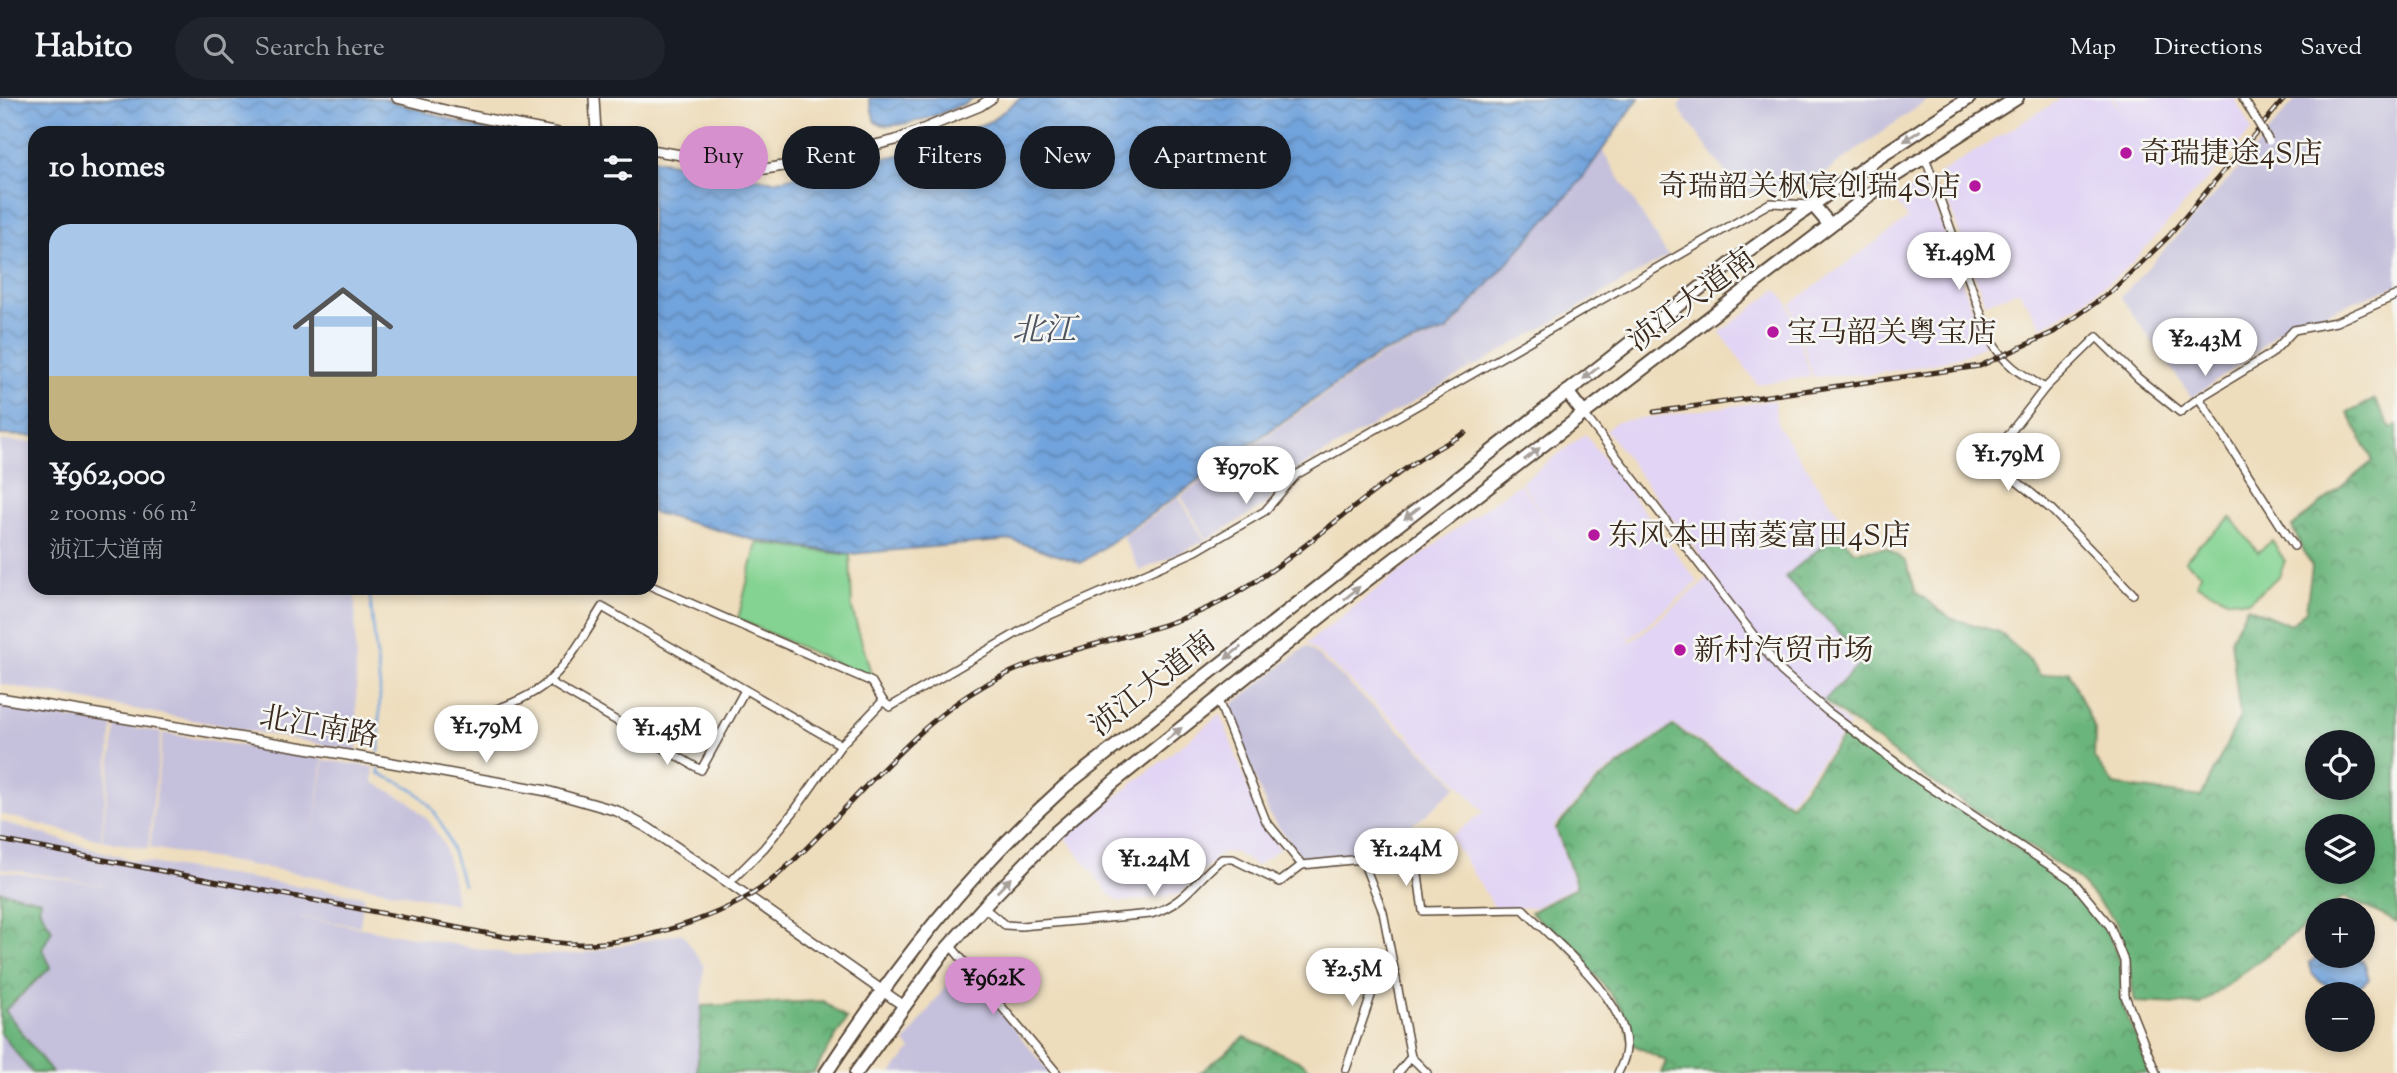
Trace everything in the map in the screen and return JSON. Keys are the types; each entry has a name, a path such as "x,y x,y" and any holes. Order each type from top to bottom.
{"main road":[{"name":"浈江大道南","path":"826,1073 906,957 968,882 1015,832 1065,786 1732,263 1969,98"},
{"name":"浈江大道南","path":"856,1073 950,945 983,906 1074,817 1363,583 1830,225 1893,177 2017,98"},
{"path":"1813,205 1830,225"},
{"path":"1567,392 1584,414"}],"street":[{"path":"397,98 523,126"},
{"path":"594,98 596,126"},
{"path":"658,151 765,169 896,140 980,106 992,98"},
{"path":"2243,98 2269,141"},
{"path":"1925,157 1990,339 2001,357 2015,371 2045,388"},
{"path":"658,589 872,682 883,701 890,706 1041,620 1196,551 1265,511 1296,475 1770,203 1813,205"},
{"path":"2133,594 2052,510 1982,453 1995,438 2003,442 2045,388 2097,337 2138,378 2180,412 2272,354 2294,330 2336,322 2397,295"},
{"path":"2199,398 2294,546"},
{"path":"1584,414 1781,671 1827,711 1919,780 2072,880 2110,926 2124,961 2125,996 2156,1073"},
{"path":"473,717 507,705 543,686 563,665 602,607 841,745"},
{"path":"548,681 701,770 745,690"},
{"name":"北江南路","path":"0,698 348,755 547,791 617,811 648,828 729,883 904,1006"},
{"path":"1218,699 1266,821 1302,865"},
{"path":"729,883 764,848 841,745 883,701"},
{"path":"983,906 1005,925 1021,926 1151,914 1169,907 1186,895 1222,859 1233,859 1280,882 1302,865 1362,859 1416,860 1423,911 1523,909 1591,976 1615,1010 1623,1027 1626,1044 1618,1073"},
{"path":"1362,859 1383,912 1411,1057 1427,1073"},
{"path":"950,945 1057,1073"},
{"path":"1346,1069 1373,990 1396,979"},
{"path":"1398,1073 1411,1057"}],"shaded area":[{"path":"1684,98 1930,98 1801,190 1740,193 1678,107"},
{"path":"2062,98 2112,98 2121,112 2114,98 2234,98 2252,130 2128,267 2081,303 2042,327 2019,291 1985,303 1938,174"},
{"path":"2297,98 2397,98 2397,285 2317,316 2296,318 2276,332 2258,351 2192,398 2121,297 2238,169"},
{"path":"1602,150 1668,256 1472,368 1459,350 1471,368 1294,471 1268,503 1207,540 1181,496 1380,356 1448,332 1582,180"},
{"path":"1925,179 1985,345 1967,354 1928,365 1872,374 1813,377 1791,304 1908,218 1895,201"},
{"name":"宝马韶关粤宝店","path":"1777,289 1789,305 1811,377 1757,384 1720,332"},
{"name":"新村汽贸市场","path":"1774,400 1778,426 1846,525 1784,577 1863,658 1822,702 1850,725 1789,801 1673,724 1597,779 1554,827 1575,886 1536,907 1495,908 1450,837 1484,812 1449,773 1409,737 1410,735 1307,643 1520,483 1578,565 1521,482 1585,434 1698,582 1630,639 1602,600 1631,642 1714,574 1606,430 1616,422"},
{"path":"0,441 28,442 28,595 355,595 357,751 0,684"},
{"path":"1179,497 1205,541 1140,571 1123,537"},
{"path":"1307,646 1457,786 1422,818 1368,851 1303,860 1270,816 1227,709"},
{"path":"0,706 112,725 101,840 0,814"},
{"path":"1221,714 1261,824 1280,848 1257,866 1236,853 1223,852 1178,895 1120,902 1110,895 1065,837"},
{"path":"115,725 161,732 148,849 102,840"},
{"path":"163,733 323,759 312,847 324,760 374,767 373,782 410,802 430,822 444,845 456,904 150,848"},
{"path":"0,821 131,860 364,896 360,926 277,913 514,955 580,954 682,933 704,966 697,1073 0,1073 0,871 115,887 0,868"},
{"path":"959,967 967,973 965,977 983,991 1050,1073 892,1073 911,1049 905,1043"}],"green space":[{"path":"2375,399 2391,428 2397,425 2397,922 2375,912 2375,898 2305,898 2305,926 2200,1005 2135,1002 2128,962 2116,922 2076,877 1921,774 1824,701 1865,658 1785,577 1838,533 1854,551 1886,548 1906,562 1916,592 1950,618 1999,632 2027,657 2041,676 2069,671 2095,730 2094,758 2114,785 2201,797 2240,717 2231,639 2247,607 2291,625 2306,610 2312,567 2292,527 2373,461 2348,413"},
{"path":"2231,518 2258,552 2272,541 2285,561 2279,576 2249,601 2227,599 2196,584 2201,573 2185,561 2199,545"},
{"path":"757,543 850,555 852,609 873,680 738,619"},
{"path":"1673,726 1791,805 1846,733 2069,883 2106,929 2121,964 2122,1003 2150,1073 2062,1073 2059,1070 2054,1073 1661,1073 1666,1061 1630,1043 1622,1009 1598,978 1531,912 1577,887 1556,828 1598,781"},
{"path":"0,891 41,900 39,908 52,930 42,949 51,967 5,1010 52,1073 32,1073 0,1032"},
{"path":"823,1001 847,1019 813,1073 697,1073 702,1006"},
{"path":"1245,1037 1303,1063 1313,1073 1200,1073"}],"water":[{"path":"0,98 382,98 471,126 28,126 28,436 0,435"},
{"path":"869,98 976,98 926,119 885,125 875,122"},
{"name":"北江","path":"1020,98 1639,98 1581,180 1447,331 1379,354 1081,563 1012,540 851,554 754,540 658,514 658,160 679,164 679,189 768,189 768,180 782,179 782,189 880,189 880,159 894,156 894,189 1006,189 1006,126 978,126 991,121"},
{"path":"2310,968 2366,968 2369,980 2322,982"}],"waterway":[{"path":"370,595 380,688 379,752"},
{"path":"379,769 379,774 410,788 431,807 445,831 463,884"}],"railway":[{"path":"1654,412 1980,366 2054,332 2112,291 2169,236 2285,98"},
{"path":"0,840 506,937 584,944 630,939 655,933 729,907 768,883 806,849 920,733 983,686 1042,660 1167,624 1226,599 1276,567 1423,457 1465,433"}],"place":[{"name":"奇瑞捷途4S店","path":"2126,153"},
{"name":"奇瑞韶关枫宸创瑞4S店","path":"1975,186"},
{"name":"宝马韶关粤宝店","path":"1773,332"},
{"name":"东风本田南菱富田4S店","path":"1594,535"},
{"name":"新村汽贸市场","path":"1680,650"}]}
